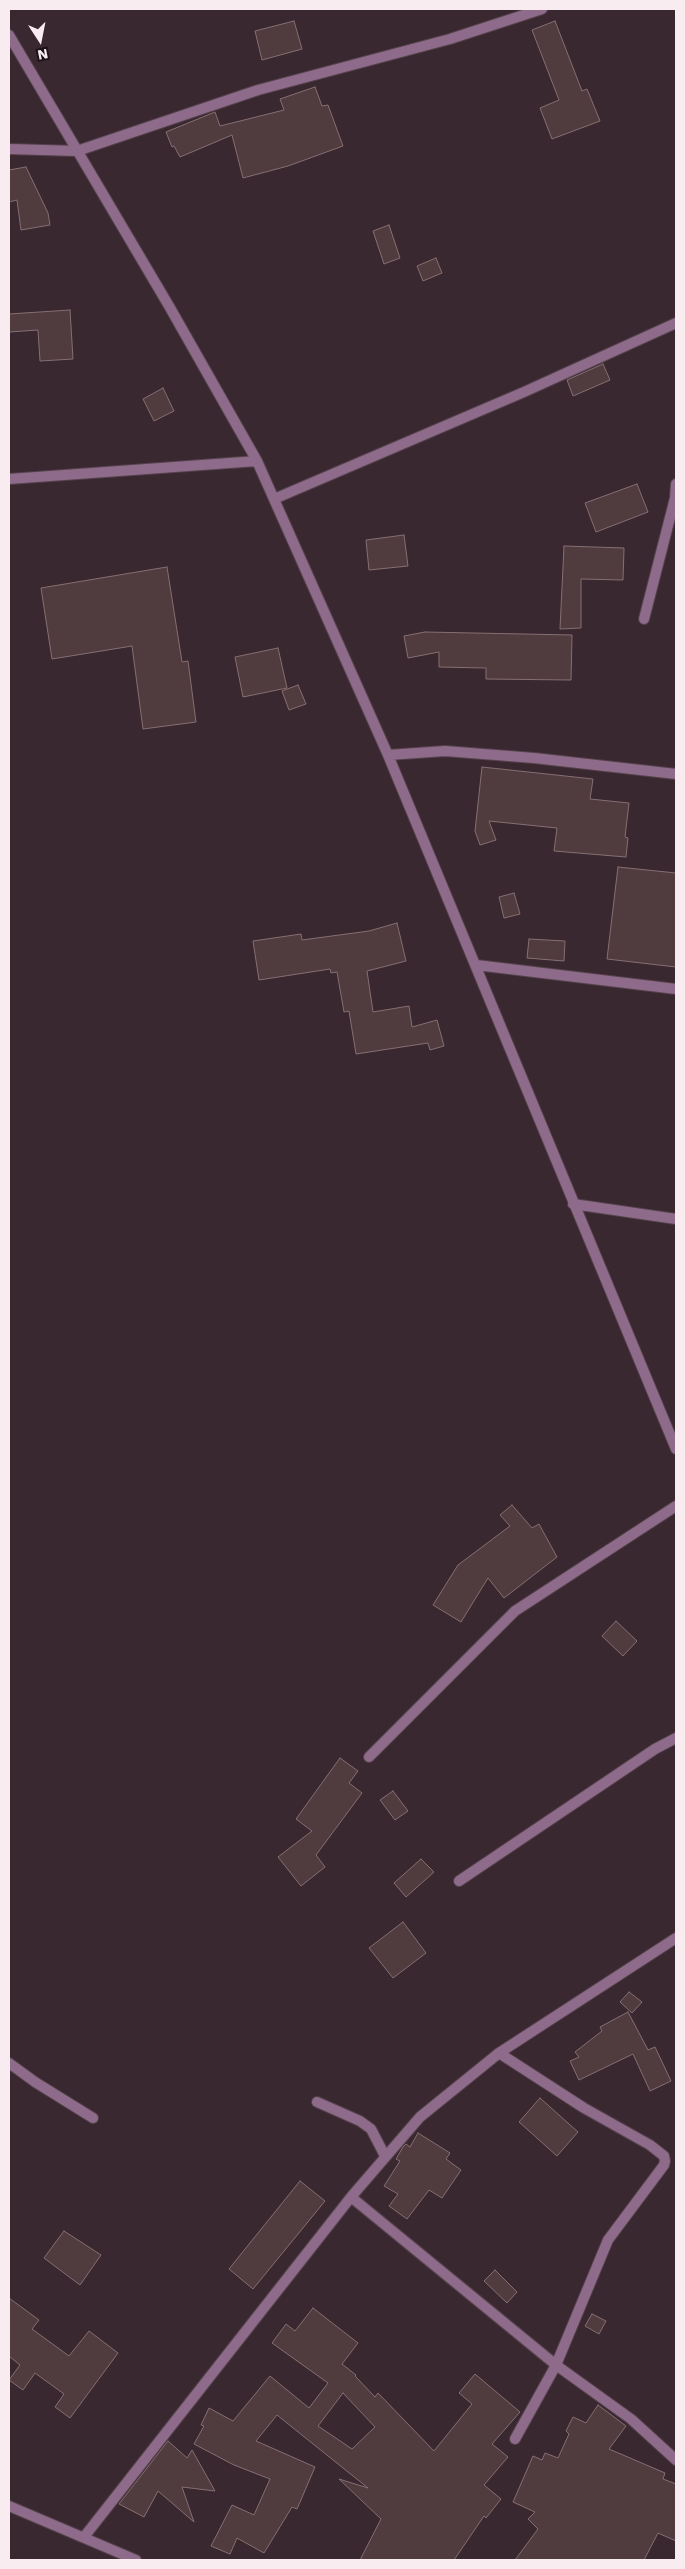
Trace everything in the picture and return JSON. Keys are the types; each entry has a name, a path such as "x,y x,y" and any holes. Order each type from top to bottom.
{"street":[{"path":"9,150 77,151 258,90 450,39 542,9"},
{"path":"9,35 169,306 257,461 388,756 676,1448"},
{"path":"274,498 524,392 676,323"},
{"path":"9,479 257,461"},
{"path":"644,618 676,497 676,484"},
{"path":"388,756 446,751 534,758 676,774"},
{"path":"476,965 676,989"},
{"path":"574,1204 676,1219"},
{"path":"369,1757 515,1611 676,1506"},
{"path":"459,1881 655,1749 676,1738"},
{"path":"84,2537 351,2197 420,2117 499,2053 676,1938"},
{"path":"499,2053 584,2108 650,2145 664,2156 665,2161 608,2240 556,2365 515,2439"},
{"path":"9,2063 35,2082 94,2118"},
{"path":"317,2102 360,2120 371,2129 385,2156"},
{"path":"351,2197 556,2365 631,2419 676,2460"},
{"path":"9,2506 136,2560"}],"building":[{"path":"294,21 302,49 262,60 255,31"},
{"path":"555,21 582,91 587,89 600,121 552,139 540,108 559,100 532,30"},
{"path":"315,87 322,106 328,105 343,146 288,166 243,178 232,135 180,157 174,146 172,147 166,132 215,112 220,126 284,110 280,99"},
{"path":"26,167 48,213 50,225 21,230 17,200 9,202 9,170"},
{"path":"389,225 400,258 384,264 373,231"},
{"path":"436,258 442,273 423,281 417,266"},
{"path":"70,310 73,359 40,361 38,330 9,332 9,314"},
{"path":"603,364 610,380 573,396 567,380"},
{"path":"163,388 174,411 154,421 143,399"},
{"path":"637,484 648,512 596,532 585,503"},
{"path":"404,535 408,566 369,570 366,540"},
{"path":"564,546 624,548 623,580 581,579 581,628 560,629"},
{"path":"167,567 182,662 188,661 196,722 143,729 132,646 52,659 41,588"},
{"path":"425,632 572,635 571,680 486,679 486,668 439,667 439,652 408,658 404,636"},
{"path":"278,648 287,688 243,697 235,657"},
{"path":"298,685 306,704 289,710 282,691"},
{"path":"482,767 593,779 590,799 629,803 625,837 628,838 626,857 554,851 557,828 489,821 496,840 480,845 475,831"},
{"path":"618,867 676,873 676,967 607,959"},
{"path":"514,893 520,914 504,918 499,897"},
{"path":"397,923 406,961 367,971 373,1012 409,1006 412,1027 437,1020 444,1046 430,1050 428,1043 356,1054 349,1011 344,1012 337,972 331,973 330,969 259,980 253,941 301,934 302,940 369,931"},
{"path":"529,939 565,941 564,961 527,958"},
{"path":"512,1505 532,1528 539,1524 557,1557 504,1598 488,1578 461,1622 433,1605 458,1565 510,1526 500,1515"},
{"path":"616,1621 637,1641 623,1656 602,1636"},
{"path":"340,1758 358,1771 349,1783 362,1793 316,1855 325,1867 301,1886 278,1857 312,1831 296,1819"},
{"path":"393,1791 408,1811 395,1820 380,1800"},
{"path":"421,1859 434,1872 406,1897 394,1883"},
{"path":"403,1922 426,1953 393,1978 369,1948"},
{"path":"629,1992 642,2002 632,2013 620,2002"},
{"path":"628,2012 648,2050 655,2047 671,2081 650,2091 633,2054 579,2080 570,2061 579,2057 575,2052 602,2031 600,2027"},
{"path":"540,2098 578,2132 557,2156 519,2122"},
{"path":"418,2133 450,2153 446,2159 461,2170 442,2198 429,2190 407,2219 389,2206 398,2194 384,2186 400,2161 396,2159 403,2147 406,2144 410,2147"},
{"path":"300,2181 325,2201 253,2289 229,2269"},
{"path":"64,2231 101,2255 80,2285 44,2258"},
{"path":"495,2270 517,2292 507,2303 484,2281"},
{"path":"9,2298 39,2320 32,2329 69,2356 89,2331 118,2353 70,2418 55,2407 64,2394 35,2373 23,2390 9,2380 20,2365 9,2356"},
{"path":"313,2308 358,2343 342,2364 356,2375 375,2397 378,2393 434,2451 472,2404 459,2393 475,2374 520,2412 492,2444 508,2457 484,2485 501,2499 486,2518 484,2516 454,2560 360,2560 381,2519 339,2479 368,2488 277,2415 256,2441 315,2467 297,2509 292,2507 264,2553 237,2538 230,2554 211,2546 232,2505 254,2515 270,2479 234,2465 194,2444 204,2426 201,2425 209,2408 233,2421 270,2376 309,2408 328,2383 272,2343 286,2324 295,2331","holes":["343,2393 375,2427 352,2449 318,2426"]},
{"path":"592,2314 606,2321 599,2334 585,2326"},
{"path":"598,2405 626,2426 609,2449 665,2473 663,2479 676,2484 676,2541 658,2533 644,2560 515,2560 538,2529 528,2519 535,2512 513,2502 533,2456 542,2460 545,2453 558,2458 569,2434 566,2431 573,2417 586,2423"},
{"path":"168,2441 187,2458 192,2450 215,2491 182,2487 194,2522 158,2491 144,2517 119,2504"}]}
